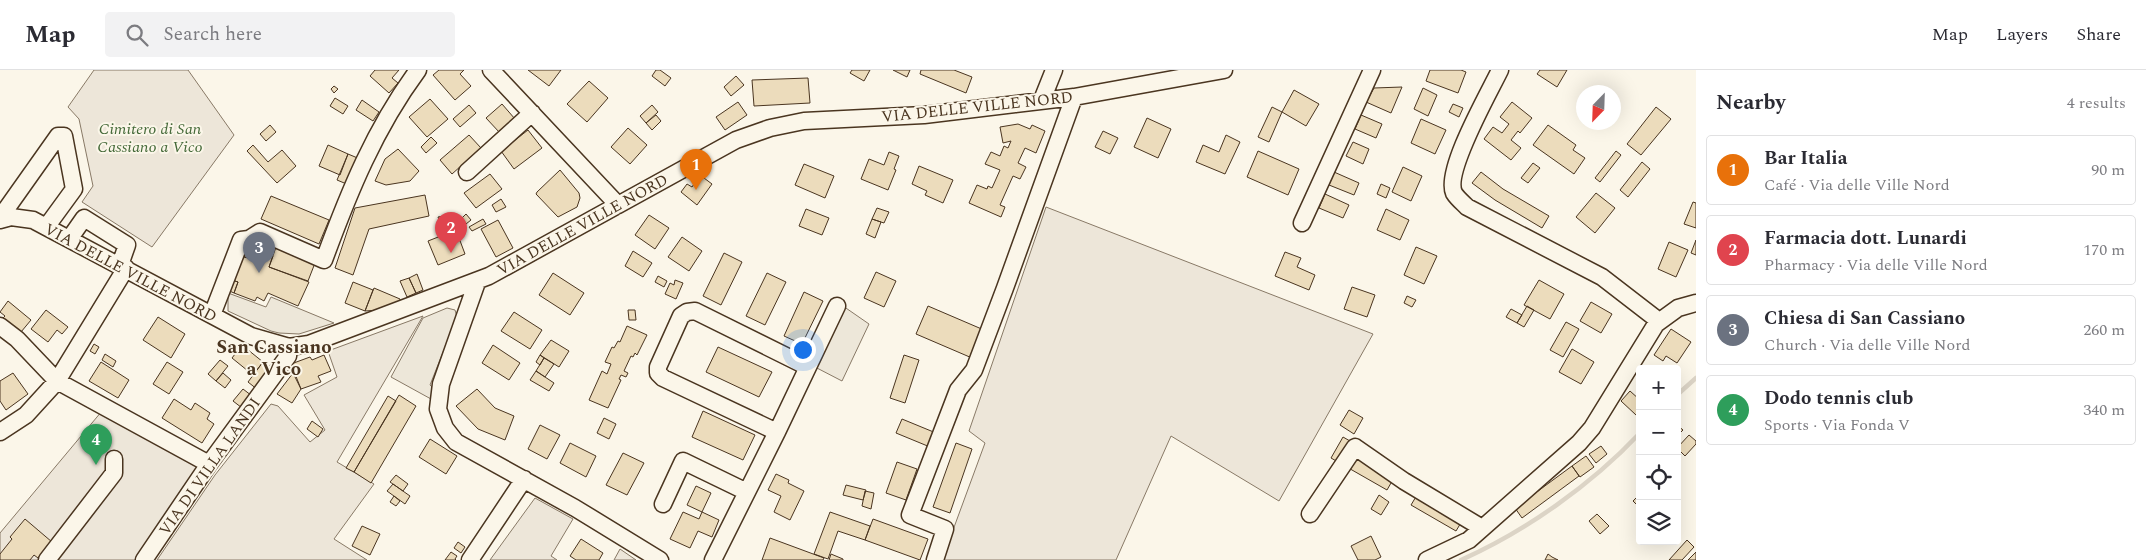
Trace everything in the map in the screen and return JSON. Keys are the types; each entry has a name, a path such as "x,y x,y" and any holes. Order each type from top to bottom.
{"street":[{"path":"212,316 241,240 249,239 260,232 324,260 348,194 376,134 400,94 418,70"},
{"path":"1042,100 1054,70"},
{"name":"VIA DELLE VILLE NORD","path":"5,210 47,226 251,336 289,347 310,344 477,282 736,140 770,128 804,121 924,115 1074,97 1224,70"},
{"path":"1302,223 1372,70"},
{"path":"1500,70 1462,148 1452,182 1454,193 1467,207 1602,277 1659,322"},
{"path":"499,73 532,113 618,205"},
{"path":"935,560 945,529 910,515 958,390 974,370 1006,288 1074,97"},
{"path":"467,172 532,113"},
{"path":"5,210 58,136 64,136 74,189 47,226"},
{"path":"0,432 26,415 57,381 123,267 127,245 84,218 70,238"},
{"path":"477,282 441,384 438,409 446,428 456,442 584,513 660,560"},
{"path":"1427,560 1469,540 1579,443 1592,428 1659,322 1678,308 1696,303"},
{"path":"713,560 837,306"},
{"path":"777,432 663,378 658,372 658,367 681,316 687,312 695,311 808,367"},
{"path":"0,326 17,339 57,381 209,464"},
{"name":"VIA DI VILLA LANDI","path":"144,560 209,464 288,356 289,347"},
{"path":"1310,514 1355,447 1404,481 1482,528"},
{"path":"47,560 114,472 114,459"},
{"path":"663,504 683,461 747,492"},
{"path":"470,560 524,479"}],"green space":[{"name":"Cimitero di San Cassiano a Vico","path":"94,70 188,70 234,135 152,247 82,202 93,186 79,119 68,107"},
{"path":"1046,207 1373,334 1279,501 1171,436 1116,560 942,560 985,443 969,431"},
{"path":"423,316 337,462 374,484 334,539 367,560 157,560 215,475 271,404 278,406 310,442 325,430 304,395 337,377 328,351"},
{"path":"102,411 200,466 198,472 135,560 0,560 0,533"},
{"path":"535,498 573,519 551,556 557,560 490,560"},
{"path":"620,549 636,560 614,560"}],"shaded area":[{"path":"228,293 266,307 271,297 334,323 299,334 271,331 228,311"},
{"path":"843,306 869,324 842,381 815,367"},
{"path":"447,308 455,310 457,317 430,385 435,390 431,399 391,377 423,318"}],"building":[{"path":"375,70 399,70 392,78 398,83 389,93 370,76"},
{"path":"439,70 464,70 460,74 471,86 455,100 433,75"},
{"path":"528,70 561,70 549,86"},
{"path":"656,70 660,70 671,78 665,86 652,76"},
{"path":"852,70 870,70 864,81 850,73"},
{"path":"893,70 910,70 907,77"},
{"path":"921,70 954,70 972,77 966,93 920,74"},
{"path":"1430,70 1461,70 1466,72 1458,93 1426,81"},
{"path":"1540,70 1567,70 1557,87 1537,74"},
{"path":"736,76 744,85 731,96 724,87"},
{"path":"808,78 810,103 754,106 752,80"},
{"path":"589,81 608,98 587,122 567,104"},
{"path":"334,86 338,89 334,93 331,89"},
{"path":"1402,87 1391,113 1366,102 1374,88"},
{"path":"1423,88 1437,95 1428,116 1414,109"},
{"path":"1294,90 1319,104 1306,126 1282,112"},
{"path":"335,98 348,106 343,114 330,106"},
{"path":"430,99 448,119 427,137 409,117"},
{"path":"362,100 379,112 373,121 356,110"},
{"path":"738,102 747,115 725,130 716,117"},
{"path":"1512,102 1532,118 1520,133 1518,131 1511,140 1521,148 1511,160 1484,139 1493,127 1502,133 1509,124 1500,117"},
{"path":"502,104 515,119 500,133 486,118"},
{"path":"1453,104 1463,108 1459,117 1449,112"},
{"path":"469,105 476,113 460,127 453,119"},
{"path":"652,105 658,112 646,123 640,116"},
{"path":"1272,107 1282,112 1269,142 1258,137"},
{"path":"1656,107 1671,119 1641,155 1627,144"},
{"path":"656,115 661,121 652,130 646,123"},
{"path":"1361,115 1382,124 1376,138 1355,129"},
{"path":"1147,118 1171,129 1158,158 1134,147"},
{"path":"1421,119 1446,130 1435,154 1411,143"},
{"path":"1018,124 1030,129 1032,125 1045,131 1036,153 1025,148 1018,163 1026,167 1020,179 1013,176 1000,205 1005,207 1001,217 969,203 977,185 987,189 988,186 992,188 1000,170 985,164 991,152 1000,156 1004,146 1008,148 1011,141 1003,143 1000,127"},
{"path":"270,125 276,132 266,141 260,134"},
{"path":"1548,125 1576,145 1573,150 1585,158 1574,174 1533,145"},
{"path":"628,128 647,145 630,164 611,147"},
{"path":"528,130 542,148 514,169 501,151"},
{"path":"1103,131 1118,138 1110,154 1095,147"},
{"path":"469,135 481,148 452,174 440,160"},
{"path":"1226,135 1240,142 1225,174 1196,162 1203,145 1219,152"},
{"path":"431,137 437,143 426,153 421,147"},
{"path":"1353,142 1369,149 1363,164 1346,156"},
{"path":"253,145 268,162 282,150 296,166 277,183 247,151"},
{"path":"328,145 348,154 340,175 319,166"},
{"path":"398,149 419,171 410,181 386,185 375,181 385,159"},
{"path":"1258,151 1299,169 1288,195 1247,177"},
{"path":"1616,151 1621,155 1600,182 1595,178"},
{"path":"889,152 899,156 888,190 861,179 869,159 884,165"},
{"path":"348,154 360,159 349,185 337,180"},
{"path":"1642,162 1650,169 1628,197 1620,190"},
{"path":"1533,163 1540,168 1528,183 1521,178"},
{"path":"804,164 834,176 825,198 795,185"},
{"path":"919,166 953,180 943,203 925,195 927,191 912,184"},
{"path":"1403,167 1422,176 1411,201 1392,192"},
{"path":"560,170 579,193 580,198 577,207 558,217 536,194"},
{"path":"1334,172 1359,183 1354,195 1329,185"},
{"path":"1481,172 1503,189 1549,216 1542,228 1495,200 1472,183"},
{"path":"490,174 502,189 476,208 464,193"},
{"path":"700,175 712,184 697,205 681,192 687,184 692,187"},
{"path":"1381,184 1390,188 1386,198 1377,194"},
{"path":"1596,193 1615,208 1595,233 1576,217"},
{"path":"1325,194 1349,205 1343,218 1319,208"},
{"path":"425,195 429,216 369,229 353,275 335,268 355,208"},
{"path":"271,196 329,220 319,244 261,219"},
{"path":"501,199 506,207 496,212 492,205"},
{"path":"1693,202 1696,203 1696,228 1684,224"},
{"path":"877,208 889,212 884,223 872,219"},
{"path":"806,209 829,218 822,235 799,226"},
{"path":"1386,209 1409,220 1400,240 1377,230"},
{"path":"466,214 471,220 466,224 462,218"},
{"path":"450,215 451,220 440,223 438,217"},
{"path":"649,215 669,228 655,249 635,235"},
{"path":"483,219 486,224 472,231 469,227"},
{"path":"872,219 881,222 875,238 866,234"},
{"path":"498,220 513,248 496,257 481,229"},
{"path":"456,230 465,254 438,265 428,241"},
{"path":"682,237 702,251 689,271 668,257"},
{"path":"1696,240 1696,255 1691,253"},
{"path":"1669,242 1688,250 1676,277 1658,269"},
{"path":"242,244 251,248 248,258 238,255"},
{"path":"276,247 315,263 308,281 269,267"},
{"path":"1416,247 1437,256 1424,284 1404,275"},
{"path":"251,248 273,256 269,267 309,282 298,306 268,293 264,301 257,297 255,301 234,293 238,282 229,279 238,255 248,258"},
{"path":"633,251 652,263 643,277 625,266"},
{"path":"1285,252 1301,258 1297,267 1315,275 1309,290 1275,276"},
{"path":"724,253 742,262 721,305 703,296"},
{"path":"876,272 896,281 884,307 864,298"},
{"path":"553,273 584,293 570,315 539,295"},
{"path":"767,273 786,282 765,325 746,316"},
{"path":"417,274 423,290 416,293 409,278"},
{"path":"658,276 667,281 664,287 655,282"},
{"path":"409,278 416,293 407,297 400,281"},
{"path":"229,279 238,282 234,293 225,289"},
{"path":"675,280 683,283 676,299 665,294 670,283 674,285"},
{"path":"1539,280 1564,294 1550,319 1524,305"},
{"path":"353,282 373,290 365,311 345,303"},
{"path":"1352,287 1375,295 1367,317 1344,309"},
{"path":"374,288 400,299 400,301 380,310 365,311"},
{"path":"804,292 823,301 802,344 784,336"},
{"path":"1407,296 1416,300 1412,307 1404,303"},
{"path":"8,301 31,320 21,332 3,318 5,316 0,312"},
{"path":"1591,302 1612,314 1601,333 1580,321"},
{"path":"928,306 984,330 972,358 916,334"},
{"path":"1527,306 1534,310 1524,327 1517,323"},
{"path":"1511,309 1522,315 1517,323 1506,317"},
{"path":"46,310 68,327 62,334 57,330 48,342 31,329"},
{"path":"628,310 635,310 636,320 629,320"},
{"path":"514,312 542,330 530,349 501,331"},
{"path":"158,317 185,334 171,358 143,340"},
{"path":"1566,322 1579,329 1563,357 1550,350"},
{"path":"627,326 647,335 637,355 635,353 633,357 631,356 624,371 628,373 626,377 621,375 619,379 621,380 608,408 589,400 602,371 607,374 611,364 605,362 612,347 614,348 618,341 620,342"},
{"path":"1671,329 1691,342 1677,363 1666,356 1663,361 1654,355"},
{"path":"551,340 569,351 559,367 540,355"},
{"path":"94,344 99,347 95,354 90,351"},
{"path":"242,345 263,362 253,375 232,358"},
{"path":"493,345 520,363 509,380 482,363"},
{"path":"718,347 772,372 759,397 706,372"},
{"path":"1572,349 1594,362 1581,384 1559,372"},
{"path":"105,354 116,361 113,367 102,360"},
{"path":"324,355 331,371 318,376 321,382 301,389 291,364 310,357 312,360"},
{"path":"540,355 544,358 540,365 536,362"},
{"path":"904,355 919,360 905,403 890,398"},
{"path":"544,358 554,364 545,377 536,371"},
{"path":"220,360 228,366 216,381 208,374"},
{"path":"101,362 129,380 118,398 89,381"},
{"path":"167,362 183,372 169,394 153,384"},
{"path":"263,362 274,371 258,390 248,382"},
{"path":"536,371 554,383 549,391 530,380"},
{"path":"13,373 28,394 6,410 0,401 0,381"},
{"path":"223,373 231,380 225,388 216,381"},
{"path":"293,373 301,389 292,403 277,394"},
{"path":"243,389 256,399 246,411 233,401"},
{"path":"477,389 495,408 514,416 505,440 478,429 456,406"},
{"path":"1630,391 1636,396 1636,415 1621,401"},
{"path":"399,395 416,406 371,483 354,472"},
{"path":"388,396 396,401 354,472 346,468"},
{"path":"174,399 191,410 195,403 210,413 207,419 214,424 202,443 162,418"},
{"path":"1349,410 1363,418 1354,434 1340,425"},
{"path":"703,411 755,435 743,460 692,437"},
{"path":"604,418 616,424 609,439 597,433"},
{"path":"902,419 936,433 930,447 896,433"},
{"path":"312,421 323,429 318,437 307,429"},
{"path":"540,425 560,435 547,459 528,449"},
{"path":"1689,435 1696,441 1696,444 1685,456 1681,452 1681,444"},
{"path":"1343,437 1399,469 1387,490 1331,458"},
{"path":"430,439 457,456 446,474 419,457"},
{"path":"570,443 596,456 586,477 560,463"},
{"path":"956,443 972,449 950,513 933,507"},
{"path":"1601,446 1607,454 1596,463 1589,454"},
{"path":"623,453 644,463 627,495 606,485"},
{"path":"1586,456 1594,467 1580,477 1572,466"},
{"path":"897,462 917,469 906,500 886,493"},
{"path":"1572,466 1579,476 1522,518 1515,508"},
{"path":"776,474 789,480 788,483 804,491 790,520 774,512 781,496 768,490"},
{"path":"396,475 408,484 403,491 390,482"},
{"path":"393,484 410,496 405,504 387,491"},
{"path":"846,485 866,490 863,500 843,495"},
{"path":"1423,485 1468,511 1456,531 1411,505"},
{"path":"696,486 711,493 702,512 687,505"},
{"path":"865,491 874,493 871,509 862,506"},
{"path":"1379,495 1389,502 1381,515 1371,509"},
{"path":"394,496 400,501 396,506 390,502"},
{"path":"683,512 699,519 702,512 719,520 712,537 698,531 690,548 670,539"},
{"path":"830,512 870,526 865,540 838,531 828,559 814,554"},
{"path":"1597,514 1609,526 1600,534 1589,521"},
{"path":"25,519 52,542 38,558 34,555 30,560 0,560 0,554 12,539 10,537"},
{"path":"873,519 928,539 920,560 865,540"},
{"path":"362,526 380,534 370,555 352,546"},
{"path":"1371,536 1381,557 1375,560 1358,560 1351,546"},
{"path":"770,538 824,558 823,560 762,560"},
{"path":"581,539 603,553 599,560 576,560 570,556"},
{"path":"1687,540 1694,547 1682,560 1669,560"},
{"path":"458,542 465,547 461,553 454,548"},
{"path":"451,552 457,556 456,560 445,560"},
{"path":"1696,552 1696,560 1688,560"},
{"path":"831,554 843,559 843,560 829,560"},
{"path":"1548,554 1552,557 1558,560 1545,560"}],"waterway":[{"path":"1681,391 1696,378"},
{"path":"1461,560 1510,535 1556,505 1600,471 1636,437"}],"place":[{"name":"Bar Italia","path":"696,190"},
{"name":"Farmacia dott. Lunardi","path":"451,253"},
{"name":"Chiesa di San Cassiano","path":"259,273"},
{"name":"Dodo tennis club","path":"96,465"}],"district":[{"name":"San Cassiano a Vico","path":"274,357"}]}
